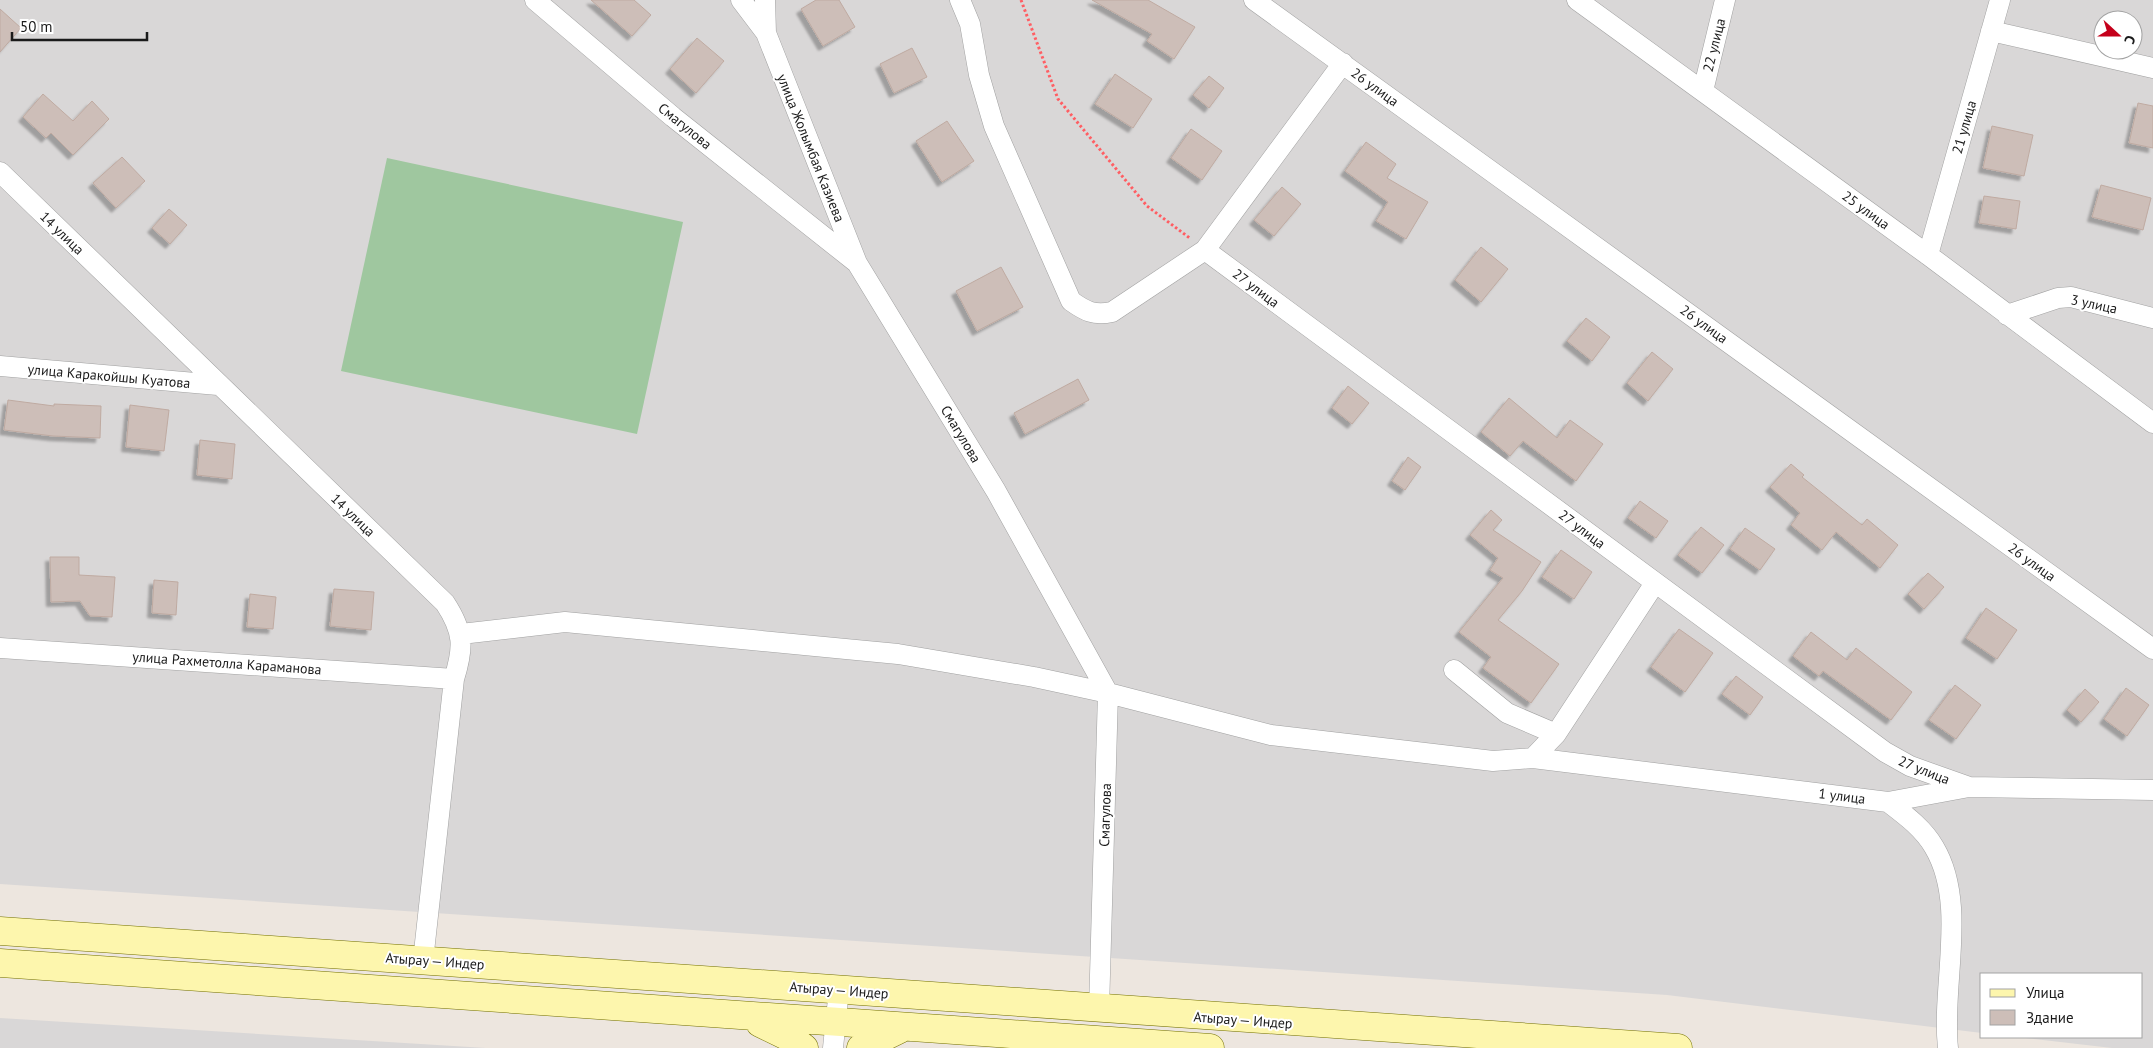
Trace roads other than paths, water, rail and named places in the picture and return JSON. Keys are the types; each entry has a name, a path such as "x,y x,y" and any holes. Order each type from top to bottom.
{"main road":[{"name":"Атырау — Индер","path":"0,931 839,989 1099,1010 1678,1048"},
{"path":"0,963 744,1017 835,1036 903,1028 1210,1048"},
{"path":"744,1017 774,1029 804,1048"},
{"path":"861,1048 903,1028"}],"street":[{"name":"Смагулова","path":"535,0 673,117 857,263 996,491 1108,693 1099,1010"},
{"name":"улица Жолымбая Казиева","path":"741,0 766,33 857,263"},
{"name":"улица Жолымбая Казиева","path":"765,0 766,33"},
{"path":"960,0 970,24 979,75 994,126 1070,301 1084,310 1098,315 1112,312 1205,250 1343,63"},
{"name":"26 улица","path":"1254,0 2153,649"},
{"name":"25 улица","path":"1576,0 1928,255 2153,424"},
{"name":"22 улица","path":"1703,91 1725,0"},
{"name":"21 улица","path":"1928,255 2000,0"},
{"path":"1991,31 2153,68"},
{"name":"14 улица","path":"0,172 445,603 454,617 461,634 461,656 454,679 423,960"},
{"name":"27 улица","path":"1205,250 1885,752 1910,766 1969,788"},
{"name":"3 улица","path":"2008,315 2058,298 2071,297 2153,318"},
{"name":"улица Каракойшы Куатова","path":"0,366 218,385"},
{"path":"1532,758 1556,734 1655,583"},
{"name":"1 улица","path":"461,634 565,622 718,635 898,654 1034,677 1108,693 1271,736 1493,761 1532,758 1888,802 1969,788 2153,790"},
{"name":"улица Рахметолла Караманова","path":"0,648 454,679"},
{"path":"1454,670 1507,713 1556,734"},
{"path":"1888,802 1919,826 1934,848 1946,877 1951,914 1947,1024 1948,1048"},
{"path":"835,1036 839,989"}]}
